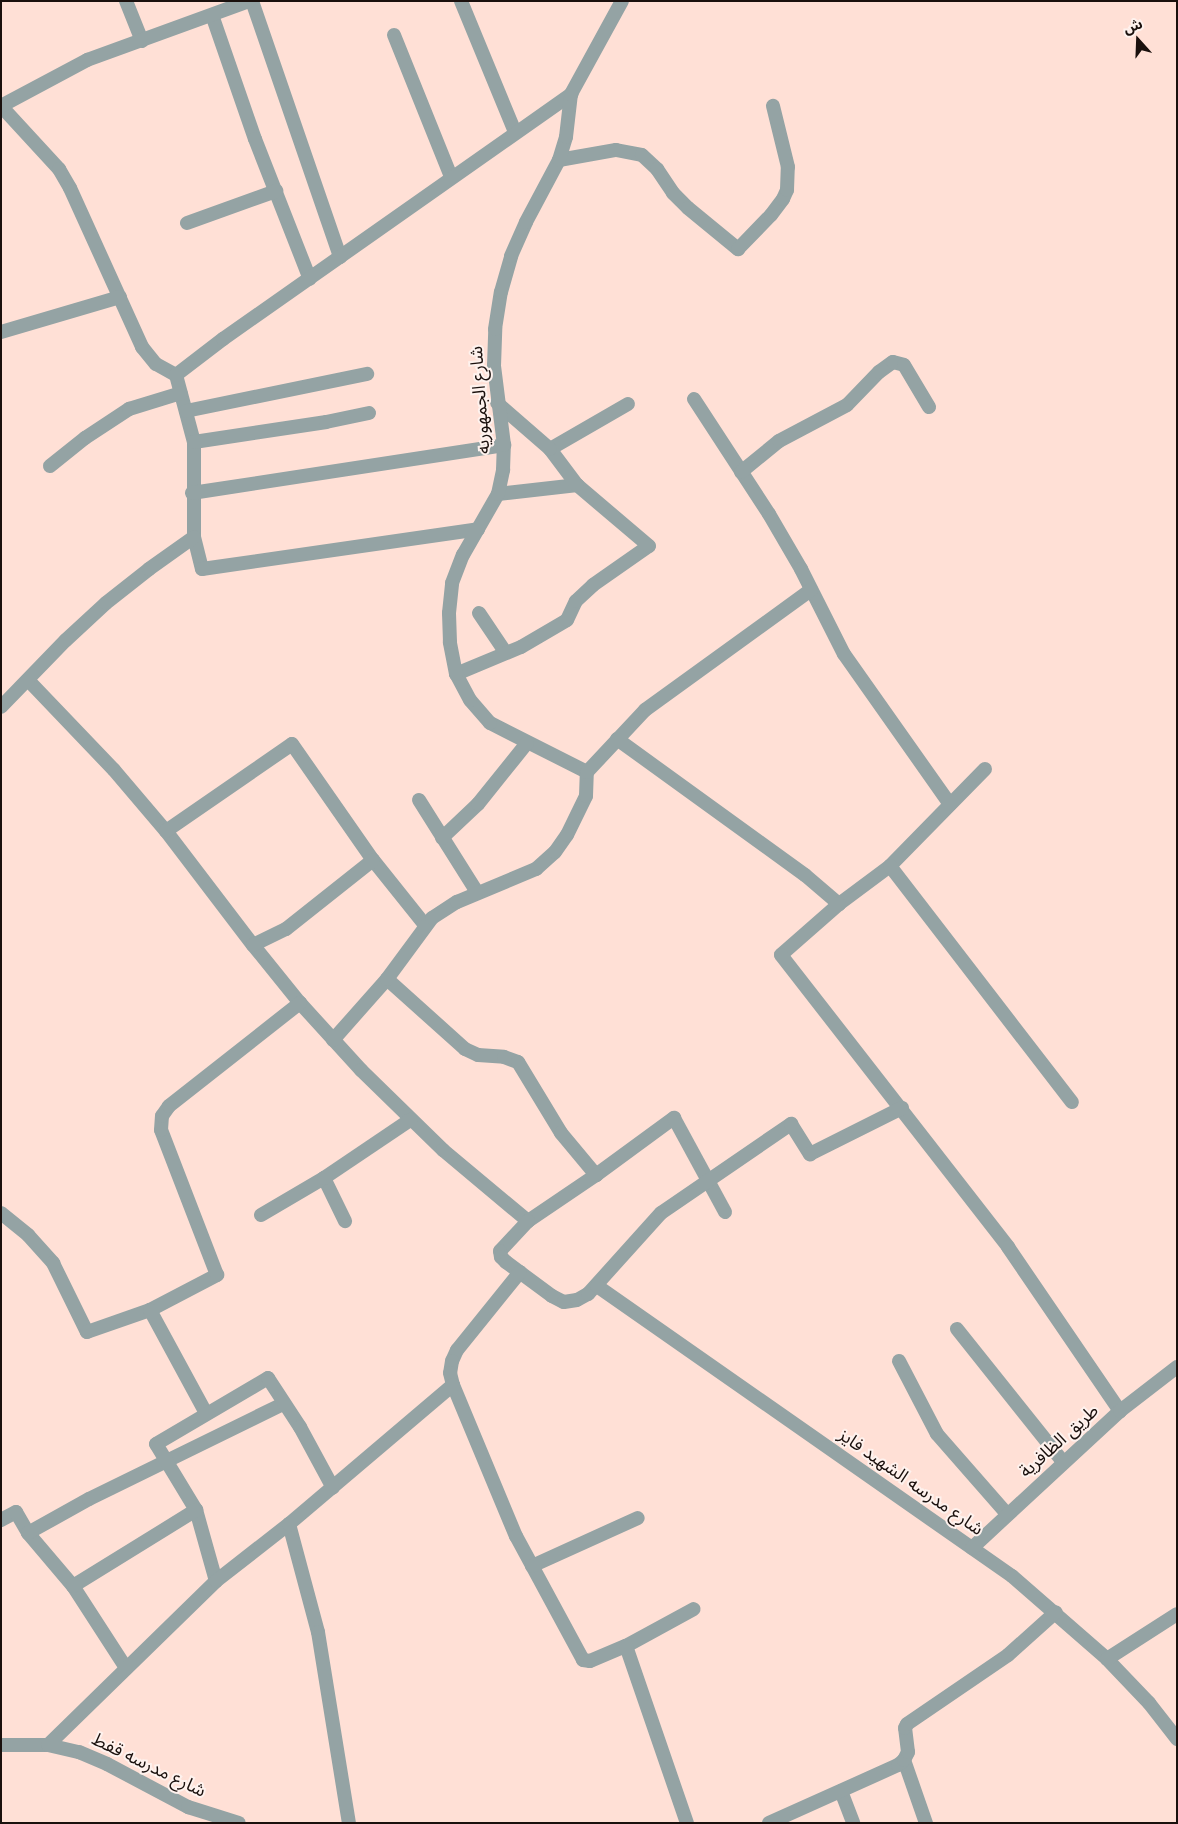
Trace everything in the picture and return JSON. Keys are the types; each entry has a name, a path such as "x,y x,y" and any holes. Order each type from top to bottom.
{"street":[{"path":"126,1 142,41"},
{"path":"340,257 251,1 87,60 1,106 59,169 85,216 142,347 156,364 176,375 194,442 192,493 194,537 202,569 478,529"},
{"path":"461,1 514,132"},
{"name":"شارع الجمهوريه","path":"586,772 490,723 470,700 456,674 450,642 449,613 452,583 462,555 498,494 503,470 504,445 497,403 494,366 495,328 501,292 511,256 526,222 559,160 566,137 570,94 622,1"},
{"path":"212,15 310,278"},
{"path":"394,35 451,177"},
{"path":"176,375 223,339 570,94"},
{"path":"559,160 616,150 642,154 657,169 673,193 688,208 738,249 770,215 783,199 787,190 788,168 773,106"},
{"path":"186,224 276,191"},
{"path":"1,332 120,297"},
{"path":"741,472 779,441 842,408 858,395 878,372 893,362 904,365 929,407"},
{"path":"186,411 367,374"},
{"path":"50,466 85,438 130,410 181,393"},
{"path":"694,399 769,514 844,654 950,804"},
{"path":"456,674 506,653 544,634 569,618 576,601 593,585 649,546 577,485 550,449 497,403"},
{"path":"550,449 628,404"},
{"path":"194,442 326,422 369,413"},
{"path":"192,493 504,445"},
{"path":"498,494 577,485"},
{"path":"1,707 66,640 106,603 149,568 194,537"},
{"path":"334,1040 387,978 425,925 456,902 536,869 555,852 567,835 586,796 586,772 645,710 811,590"},
{"path":"479,613 506,653"},
{"path":"28,680 114,770 166,831 253,945 300,1003 334,1040 410,1120 476,1179 528,1221"},
{"path":"617,739 805,875 839,904"},
{"path":"442,838 478,804 527,743"},
{"path":"166,831 292,744 372,860 425,925"},
{"path":"985,768 890,866 839,904 781,955 902,1108 1008,1247 1120,1412"},
{"path":"419,800 477,892"},
{"path":"253,945 286,928 372,860"},
{"path":"890,866 1072,1102"},
{"path":"387,978 465,1049 478,1055 504,1057 518,1062 556,1126 596,1175"},
{"path":"1,1213 28,1235 53,1263 87,1332 150,1310 217,1275 161,1130 165,1111 300,1003"},
{"path":"725,1212 708,1181 674,1118 596,1175 528,1221 500,1251 501,1257 552,1296 564,1302 577,1300 597,1286 661,1213 708,1181 791,1124 810,1154 902,1108"},
{"path":"261,1215 324,1178 410,1120"},
{"path":"324,1178 345,1221"},
{"path":"520,1272 457,1350 452,1361 450,1373 453,1385 513,1528 532,1566 583,1660 590,1660 626,1646 694,1609"},
{"name":"شارع مدرسه الشهيد فايز","path":"597,1286 1012,1576 1056,1612 1107,1659 1149,1703 1177,1739"},
{"path":"150,1310 206,1413"},
{"path":"957,1329 1063,1462"},
{"path":"899,1361 937,1434 1006,1514"},
{"name":"طريق الظافرية","path":"972,1548 1063,1462 1120,1412 1177,1367"},
{"path":"216,1582 196,1510 156,1444 268,1378 283,1404 300,1427 333,1488"},
{"path":"48,1744 216,1582 333,1488 453,1385"},
{"path":"28,1534 89,1499 283,1404"},
{"path":"73,1586 196,1510"},
{"path":"1,1520 16,1512 28,1534 73,1586 126,1668"},
{"path":"532,1566 638,1518"},
{"path":"289,1524 318,1632 349,1823"},
{"path":"769,1823 898,1765 904,1760 908,1752 905,1728 907,1724 1008,1655 1056,1612"},
{"path":"1107,1659 1177,1614"},
{"path":"626,1646 687,1823"},
{"name":"شارع مدرسه قفط","path":"1,1745 48,1744 79,1752 108,1764 188,1807 218,1820 238,1823"},
{"path":"904,1760 926,1823"},
{"path":"840,1791 853,1823"}]}
